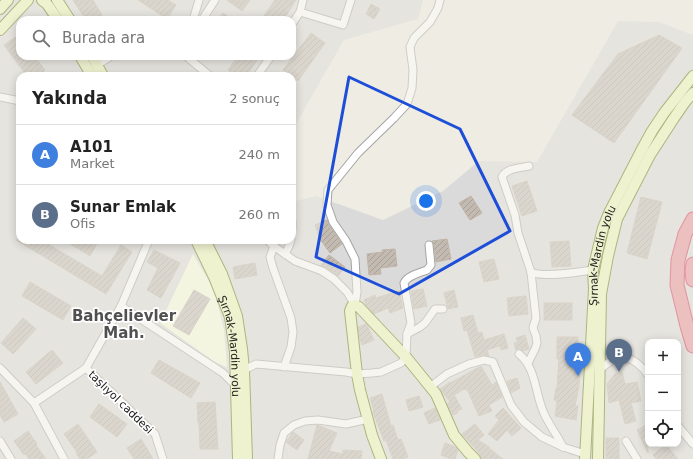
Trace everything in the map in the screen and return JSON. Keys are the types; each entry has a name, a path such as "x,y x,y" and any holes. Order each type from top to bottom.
{"highway":[{"path":"693,218 685,234 678,260 677,285 693,346"},
{"path":"693,264 693,280"}],"street":[{"path":"0,9 8,0"},
{"path":"0,30 28,0"},
{"path":"42,0 47,4 55,16"},
{"path":"57,0 67,16"},
{"path":"194,16 199,0"},
{"path":"205,16 215,0"},
{"path":"296,18 300,12 303,0"},
{"path":"300,12 343,25 351,0"},
{"path":"381,459 372,435 357,374 350,311 352,306 355,305 357,292 355,259 346,241 333,222 327,205 328,190 358,153 407,104 412,88 413,70 410,47 414,38 430,22 438,8 440,0"},
{"path":"82,60 90,72"},
{"path":"94,60 101,72"},
{"path":"191,60 205,72"},
{"path":"260,72 268,60"},
{"name":"Şırnak-Mardin yolu","path":"585,456 594,289 593,270 603,228 622,187 652,131 693,76"},
{"name":"Şırnak-Mardin yolu","path":"598,459 601,294 617,219 650,156 674,118 693,93"},
{"path":"0,97 16,100"},
{"path":"528,363 537,343 533,328 536,318 531,272 518,233 515,215 502,177 508,170 529,166"},
{"path":"34,403 86,368 121,306 147,244"},
{"name":"Şırnak-Mardin yolu","path":"198,244 214,277 230,317 236,352 238,459"},
{"name":"Şırnak-Mardin yolu","path":"207,244 222,274 237,316 244,370 247,459"},
{"path":"272,244 295,261 322,271 334,279 347,292 355,305 360,307 406,357 436,394 454,435 475,459"},
{"path":"285,254 290,244"},
{"path":"244,370 256,364 357,374 382,372 401,363 406,357 407,334 411,323 404,283 406,279 430,268 429,245"},
{"path":"275,247 270,257 291,318 293,332 284,367"},
{"path":"531,272 536,274 593,270"},
{"path":"121,306 222,373 236,386"},
{"path":"407,334 425,323 435,309 443,309"},
{"path":"520,354 528,363 532,372 542,410 563,447"},
{"path":"599,370 606,364 622,357 633,360 645,371"},
{"path":"430,387 447,374 468,364 484,360 493,362 511,405 524,422 542,437 585,456"},
{"path":"0,368 34,403 64,459"},
{"name":"taşlıyol caddesi","path":"86,368 154,434 163,459"},
{"path":"278,459 284,433 294,425 305,421 318,420 346,424 368,419"},
{"path":"681,430 693,444"},
{"path":"0,440 11,459"},
{"path":"626,442 637,459"}],"highlighted area":[{"path":"349,77 460,129 510,231 399,294 316,257"}],"shaded area":[{"path":"0,0 423,0 418,19 344,40 296,124 296,72 16,72 16,244 296,244 296,201 316,196 383,220 443,191 479,161 537,162 618,21 659,22 693,35 693,459 0,459"},
{"path":"193,254 214,290 224,330 227,367 215,362 160,323"}],"building":[{"path":"73,0 93,0 102,15 83,16"},
{"path":"138,0 168,0 176,5 169,16 162,16"},
{"path":"227,0 250,0 242,11"},
{"path":"275,0 296,0 286,16 264,16"},
{"path":"371,4 380,9 374,19 366,14"},
{"path":"223,13 227,16 220,16"},
{"path":"311,33 325,43 298,81 296,80 296,72 286,72 283,70 291,60 296,60 296,53"},
{"path":"659,35 682,48 614,143 572,115 618,54"},
{"path":"16,37 16,60 37,60 45,70 43,72 24,72 4,45"},
{"path":"235,60 257,60 249,72 231,72 228,70"},
{"path":"527,181 537,211 522,216 512,186"},
{"path":"471,196 482,213 470,220 459,203"},
{"path":"641,197 662,202 647,259 627,253"},
{"path":"327,220 342,244 330,253 320,239 315,225"},
{"path":"447,239 451,259 436,262 434,244 432,241"},
{"path":"569,241 571,266 552,267 550,242"},
{"path":"23,244 48,244 102,276 121,245 132,252 106,294"},
{"path":"70,244 97,244 90,256"},
{"path":"395,249 397,266 380,268 381,274 369,275 367,254 383,252 382,250"},
{"path":"154,250 180,263 161,298 147,290 158,268 147,262"},
{"path":"329,255 345,267 338,276 321,265"},
{"path":"494,259 499,279 484,282 479,262"},
{"path":"255,263 257,275 235,279 233,267"},
{"path":"30,282 71,306 63,320 22,296"},
{"path":"423,289 427,306 414,309 411,291"},
{"path":"194,290 210,299 189,335 173,326"},
{"path":"454,290 458,307 448,309 444,293"},
{"path":"399,291 403,308 390,313 388,308 374,314 366,305 364,300 375,295 376,298"},
{"path":"526,296 528,314 509,316 507,298"},
{"path":"544,303 572,303 572,320 544,320"},
{"path":"473,315 478,333 482,332 484,340 504,334 508,348 501,350 500,346 487,350 489,356 483,355 475,357 467,330 464,331 461,318"},
{"path":"23,318 36,329 13,354 1,343"},
{"path":"366,324 374,340 362,345 358,327"},
{"path":"525,335 529,349 523,351 520,349 516,350 514,343 518,342 516,338"},
{"path":"557,337 578,337 578,366 580,366 579,386 575,406 578,406 576,420 555,416 557,401 554,400 557,388 559,359 557,359"},
{"path":"52,350 63,363 36,384 26,372"},
{"path":"159,360 200,383 191,398 151,373"},
{"path":"481,366 492,385 496,382 502,397 489,405 492,411 479,416 467,389 464,389 454,395 462,409 453,415 447,404 450,402 440,389 450,382"},
{"path":"622,372 625,384 637,382 641,401 631,403 636,421 625,424 619,400 609,403 607,384 615,374"},
{"path":"517,378 520,388 511,393 507,381"},
{"path":"0,382 18,414 4,422 0,415"},
{"path":"382,394 391,426 393,425 398,440 401,439 408,457 403,459 393,459 386,440 384,441 373,412 370,398"},
{"path":"419,396 423,407 409,411 406,400"},
{"path":"215,402 218,449 200,449 197,403"},
{"path":"99,404 127,424 117,437 90,417"},
{"path":"435,408 440,420 429,424 424,413"},
{"path":"503,408 521,428 512,436 507,430 497,441 488,434 499,420 495,416"},
{"path":"78,424 97,452 87,459 80,459 76,453 77,452 64,434"},
{"path":"475,424 484,435 478,440 503,459 481,459 480,454 462,434"},
{"path":"317,425 337,433 329,451 343,454 343,450 362,451 361,459 308,459"},
{"path":"645,426 645,447 637,430"},
{"path":"28,431 46,459 29,459 25,453 24,455 14,441"},
{"path":"293,432 304,440 297,450 286,442"},
{"path":"606,438 619,438 619,459 606,459"},
{"path":"141,439 153,459 134,459 127,448"},
{"path":"445,443 455,447 458,450 455,459 441,455"},
{"path":"663,447 668,447 678,459 656,459 653,455"}],"place":[{"name":"Sunar Emlak","path":"619,372"},
{"name":"A101","path":"578,376"}],"district":[{"name":"Bahçelievler Mah.","path":"124,324"}]}
